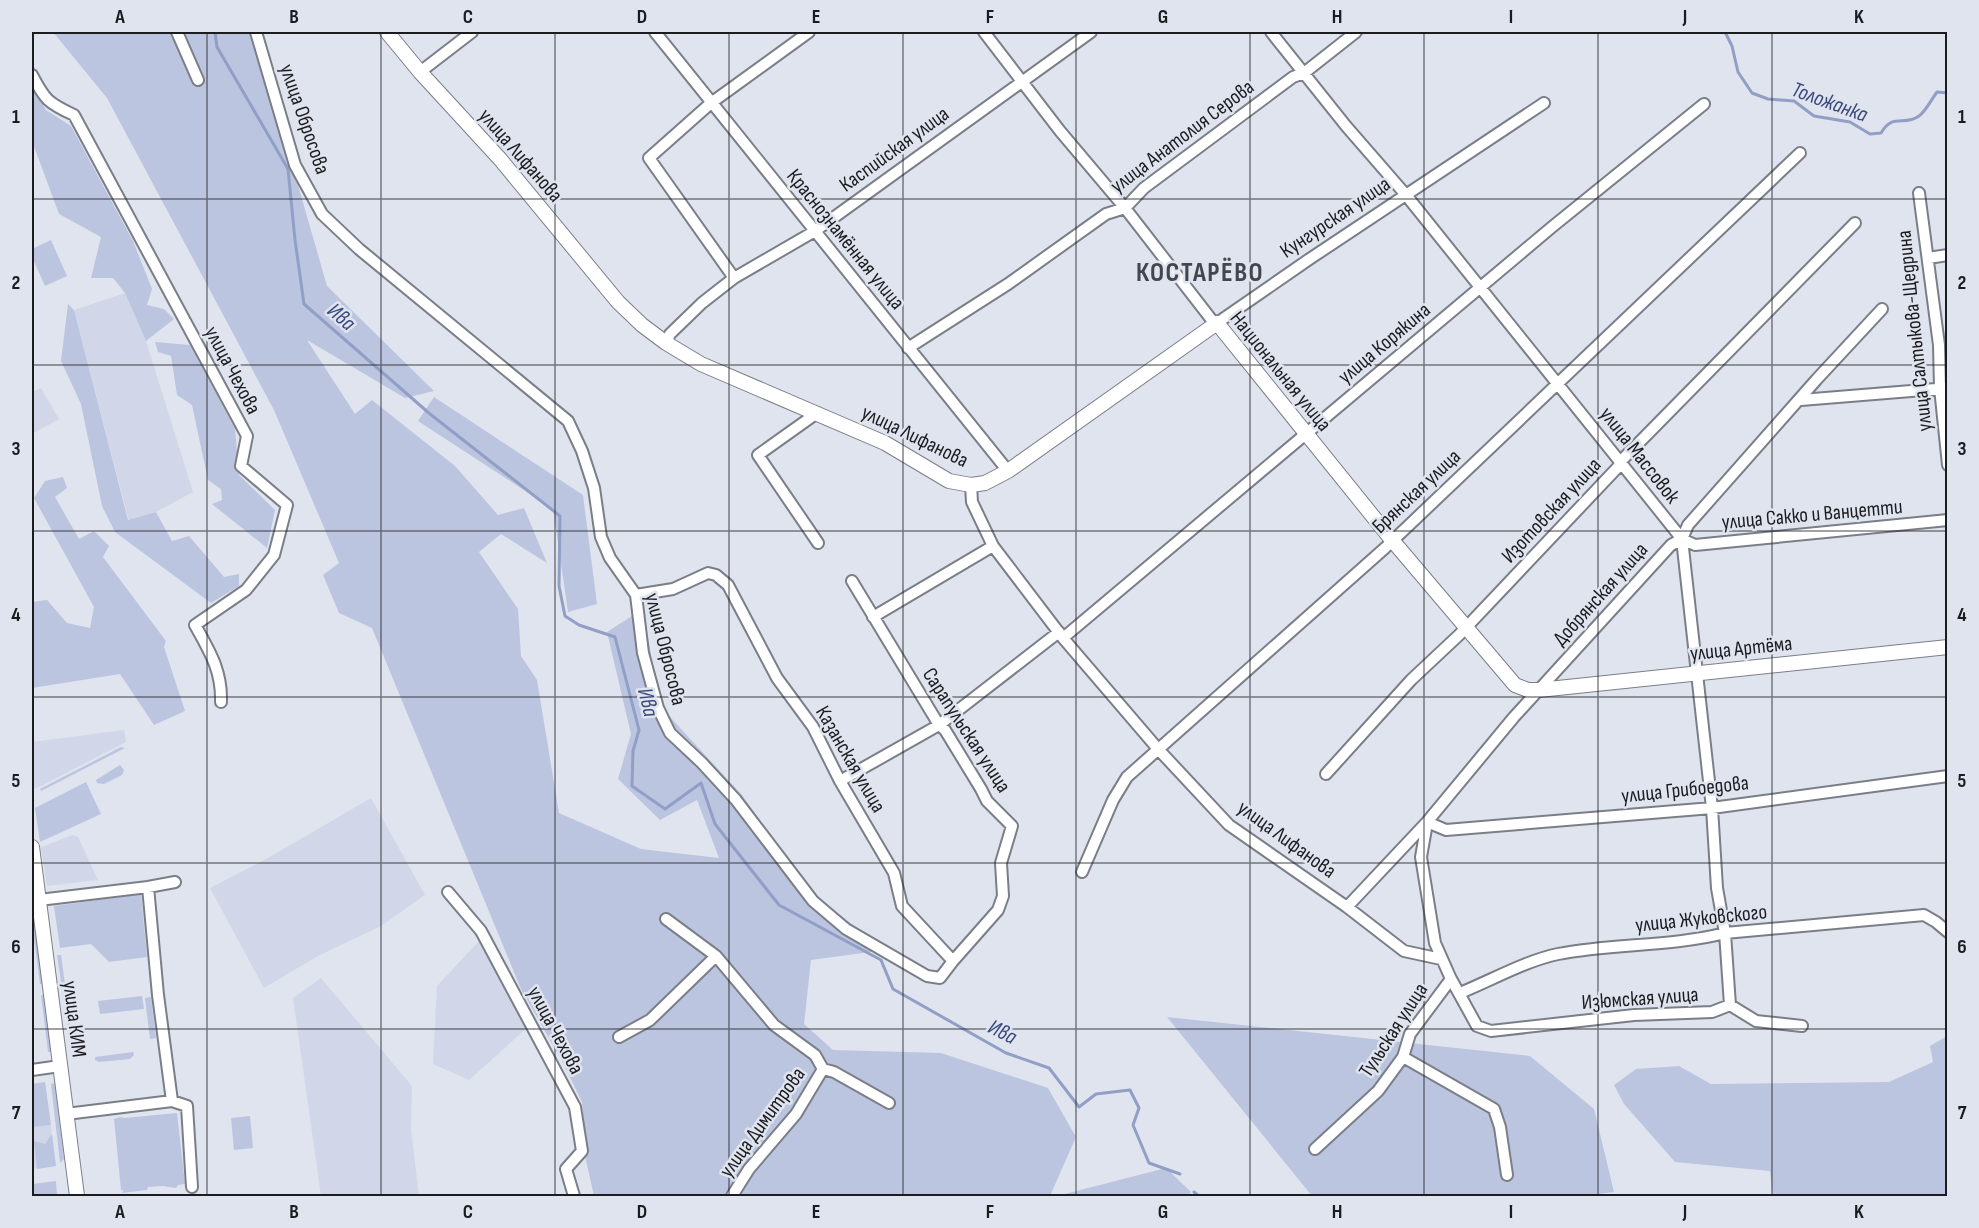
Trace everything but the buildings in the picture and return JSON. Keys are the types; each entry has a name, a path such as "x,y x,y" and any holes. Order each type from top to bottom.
{"street":[{"path":"177,32 198,80"},
{"name":"улица Обросова","path":"256,32 295,165 322,214 359,249 568,421 582,451 594,488 601,537 610,558 636,595 643,653 658,708 670,733 702,762 736,800 813,901 846,929 927,976 940,978 953,961"},
{"name":"улица Лифанова","path":"387,32 420,72 500,159 618,302 642,325 701,364 885,443 949,481 971,486 972,502 993,546 1061,635 1158,749 1229,825 1347,907 1404,951 1441,959"},
{"path":"420,72 472,32"},
{"name":"Краснознамённая улица","path":"655,32 1008,471"},
{"path":"734,278 649,158 711,103 809,32"},
{"name":"Национальная улица","path":"984,32 1060,131 1125,207 1211,319 1217,323 1305,434 1466,628 1515,685 1528,690 1539,690"},
{"name":"Каспийская улица","path":"666,343 670,334 702,303 734,278 815,231 1091,32"},
{"name":"улица Массовок","path":"1271,32 1346,126 1406,195 1682,539"},
{"name":"улица Анатолия Серова","path":"908,348 1008,284 1106,214 1125,207 1144,188 1293,77 1304,74 1356,32"},
{"name":"улица Чехова","path":"32,75 43,96 52,105 74,115 247,436 241,466 287,505 274,555 246,590 195,625 214,658 221,684 221,702"},
{"name":"Кунгурская улица","path":"971,486 985,483 1008,471 1311,258 1544,103"},
{"name":"улица Корякина","path":"840,781 939,725 1061,635 1704,104"},
{"name":"Брянская улица","path":"1082,872 1113,800 1127,777 1392,540 1800,153"},
{"name":"улица Салтыкова-Щедрина","path":"1919,193 1944,388 1947,465"},
{"name":"Изотовская улица","path":"1326,774 1411,680 1466,628 1621,461 1855,224"},
{"path":"1928,258 1947,255"},
{"name":"Добрянская улица","path":"1347,907 1427,822 1514,717 1671,545 1682,539 1688,525 1882,309"},
{"path":"1801,400 1944,388"},
{"path":"817,413 758,455 818,543"},
{"name":"улица Сакко и Ванцетти","path":"1682,539 1695,545 1947,520"},
{"path":"1682,539 1712,808 1717,888 1725,933 1730,1005"},
{"path":"873,617 993,546"},
{"name":"Казанская улица","path":"636,595 673,589 708,573 716,574 728,585 777,678 813,728 840,781 894,873 902,906 953,961"},
{"name":"Сарапульская улица","path":"852,581 987,801 1012,826 1001,863 1003,896 998,910 953,961"},
{"name":"улица Артёма","path":"1539,690 1947,647"},
{"name":"улица Грибоедова","path":"1427,822 1446,830 1712,808 1947,777"},
{"name":"Тульская улица","path":"1427,822 1421,857 1435,944 1450,979 1477,1026"},
{"name":"улица КИМ","path":"32,847 35,901 77,1197"},
{"path":"35,901 175,882"},
{"path":"148,887 158,995 172,1101"},
{"name":"улица Чехова","path":"448,892 481,931 575,1107 582,1151 566,1169 574,1197"},
{"name":"улица Жуковского","path":"1460,993 1555,955 1591,948 1706,938 1725,933 1849,923 1911,915 1924,915 1947,932"},
{"path":"666,919 716,956 774,1025 815,1055 823,1069 834,1072 889,1103"},
{"path":"619,1037 650,1020 716,956"},
{"name":"Тульская улица","path":"1315,1149 1378,1091 1403,1057 1410,1034 1450,979"},
{"name":"Изюмская улица","path":"1477,1026 1491,1031 1634,1015 1712,1012 1730,1005 1756,1021 1802,1026"},
{"path":"1403,1057 1494,1109 1500,1127 1507,1175"},
{"path":"32,1070 60,1066"},
{"name":"улица Димитрова","path":"732,1197 749,1169 796,1114 823,1069"},
{"path":"66,1114 172,1101 187,1106 192,1187"}],"shaded area":[{"path":"53,32 254,32 327,286 434,391 405,398 307,340 355,414 372,400 455,466 498,515 524,508 547,563 501,534 479,552 518,609 521,656 537,680 559,813 641,849 719,858 697,800 660,820 618,779 631,734 607,632 643,609 660,706 742,795 812,893 885,950 811,960 804,1024 833,1050 941,1053 1048,1088 1076,1137 1050,1196 594,1196 585,1156 582,1102 563,1063 521,989 372,628 339,613 323,575 339,563 274,410 107,98"},
{"path":"32,84 46,110 71,126 133,241 152,289 147,305 164,309 174,319 146,341 125,293 113,278 91,278 101,237 59,214 32,141"},
{"path":"51,240 67,276 45,286 32,257 32,249"},
{"path":"125,293 146,341 193,492 156,512 129,521 74,310"},
{"path":"68,304 74,310 128,520 156,512 172,541 189,536 224,577 239,574 239,586 211,603 115,532 102,506 81,404 61,361"},
{"path":"155,342 190,345 235,429 239,475 275,510 267,548 212,504 222,500 221,489 208,480 192,405 177,395 171,356 158,352"},
{"path":"41,388 59,419 32,434 32,392"},
{"path":"434,397 583,495 597,604 568,612 553,509 418,421"},
{"path":"63,477 67,488 55,497 79,539 94,531 109,546 103,557 166,641 164,647 185,711 154,725 120,674 32,688 32,602 47,600 67,623 90,628 94,607 34,498 45,481"},
{"path":"124,730 126,742 33,789 32,742"},
{"path":"121,747 125,748 41,791 40,789"},
{"path":"120,765 124,770 122,775 104,784 97,783 96,780"},
{"path":"86,782 101,814 40,842 35,808"},
{"path":"371,798 425,895 381,926 318,956 264,988 210,888 268,858"},
{"path":"73,835 78,837 98,880 47,886 41,847"},
{"path":"141,894 147,957 109,962 91,944 60,948 54,906"},
{"path":"34,919 43,984 40,984 32,924"},
{"path":"480,940 528,1027 469,1080 433,1064 437,986"},
{"path":"57,955 61,955 73,1042 70,1042"},
{"path":"321,978 412,1086 411,1129 419,1196 321,1196 293,998"},
{"path":"41,995 44,995 51,1052 48,1052"},
{"path":"142,996 144,1009 100,1014 98,1001"},
{"path":"151,997 156,1038 150,1039 145,998"},
{"path":"1167,1017 1530,1056 1594,1109 1614,1192 1582,1196 1312,1196"},
{"path":"1947,1036 1947,1196 1773,1196 1770,1171 1675,1162 1624,1104 1614,1085 1636,1069 1679,1066 1711,1084 1889,1082 1933,1062 1930,1046"},
{"path":"133,1052 134,1055 130,1059 99,1062 95,1060 95,1057"},
{"path":"45,1082 56,1166 32,1169 32,1084"},
{"path":"45,1082 51,1125 32,1127 32,1084"},
{"path":"55,1083 64,1159 60,1163 51,1084"},
{"path":"177,1113 185,1184 178,1185 176,1188 148,1187 147,1190 122,1193 114,1119"},
{"path":"250,1116 253,1148 234,1150 231,1118"},
{"path":"52,1134 56,1166 37,1169 34,1141 45,1144"},
{"path":"1166,1168 1191,1192 1188,1196 1057,1196"},
{"path":"56,1181 57,1196 32,1195 32,1184"}],"waterway":[{"name":"Ива","path":"215,32 217,47 288,169 304,304 430,414 560,516 559,586 565,616 579,625 615,637 639,730 633,751 632,786 665,809 701,783 715,824 779,905 881,960 893,989 1006,1053 1049,1068 1079,1107 1096,1094 1130,1090 1139,1108 1133,1125 1149,1163 1180,1174"},
{"name":"Толожанка","path":"1725,32 1732,46 1738,72 1752,93 1768,99 1794,101 1814,116 1850,122 1870,134 1881,133 1894,121 1914,119 1924,111 1937,92 1948,93"},
{"name":"Ива","path":"1194,1192 1199,1196"}],"district":[{"name":"КОСТАРЁВО","path":"1200,272"}]}
